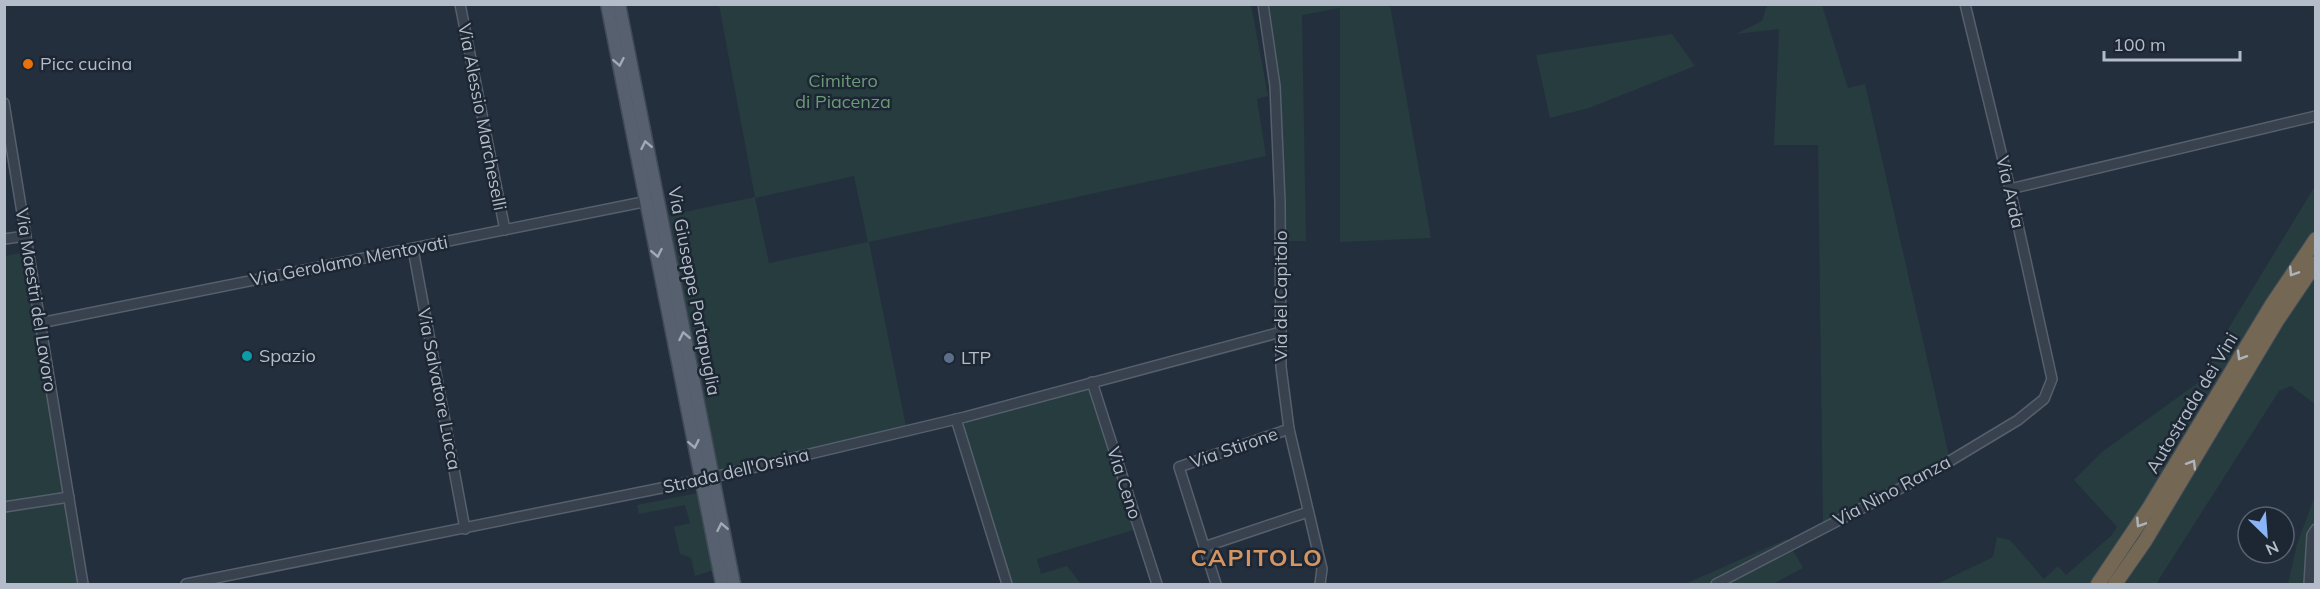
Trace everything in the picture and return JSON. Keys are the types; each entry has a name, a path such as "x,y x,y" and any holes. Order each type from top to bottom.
{"highway":[{"name":"Autostrada dei Vini","path":"2098,585 2149,508 2271,306 2316,239"},
{"name":"Autostrada dei Vini","path":"2115,585 2151,532 2278,319 2316,263"}],"main road":[{"name":"Via Giuseppe Portapuglia","path":"607,4 652,201 707,479 734,585"},
{"name":"Via Giuseppe Portapuglia","path":"619,4 652,201"},
{"name":"Via Giuseppe Portapuglia","path":"707,479 722,585"}],"street":[{"name":"Via Alessio Marcheselli","path":"460,4 505,230"},
{"name":"Via del Capitolo","path":"1263,4 1275,86 1280,202 1281,367 1289,429 1322,569 1320,585"},
{"name":"Via Arda","path":"1965,4 2010,189 2052,379"},
{"name":"Via Maestri del Lavoro","path":"4,103 84,585"},
{"path":"2010,189 2316,116"},
{"name":"Via Gerolamo Mentovati","path":"40,323 652,201"},
{"path":"4,240 26,236"},
{"name":"Via Salvatore Lucca","path":"412,249 465,529"},
{"name":"Strada dell'Orsina","path":"186,585 707,479 956,419 1281,332"},
{"name":"Via Nino Ranza","path":"1716,585 1930,473 2018,420 2044,399 2052,379"},
{"name":"Via Ceno","path":"1092,382 1156,585"},
{"path":"956,419 1007,585"},
{"name":"Via Stirone","path":"1204,547 1179,467 1289,429"},
{"path":"4,507 69,497"},
{"path":"1216,585 1204,547 1308,512"},
{"path":"2309,585 2312,536 2316,529"}],"green space":[{"name":"Cimitero di Piacenza","path":"719,5 1251,5 1268,96 1257,99 1266,156 869,242 907,431 713,477 661,217 755,197","holes":["854,176 868,242 769,263 755,198"]},
{"path":"1266,5 1390,5 1431,238 1340,242 1340,8 1302,15 1306,241 1281,241"},
{"path":"1767,5 1822,5 1848,88 1865,84 1950,460 1934,472 1823,523 1818,145 1774,145 1779,29 1736,34 1762,21"},
{"path":"1672,34 1695,66 1589,108 1550,118 1536,55"},
{"path":"2315,186 2315,404 2291,386 2279,391 2156,584 1937,584 1993,557 1997,537 2010,540 2044,579 2058,566 2066,575 2111,536 2117,527 2074,480 2102,452 2203,379 2230,326"},
{"path":"28,251 83,584 5,584 5,256"},
{"path":"1092,382 1137,529 1037,559 1041,574 1067,566 1081,584 1008,584 957,419"},
{"path":"698,493 714,570 695,576 691,558 680,554 674,527 690,523 685,505 639,514 637,505"},
{"path":"2315,496 2315,584 2288,584 2292,565 2296,565 2297,544"},
{"path":"1787,539 1803,568 1773,584 1685,584"}],"place":[{"name":"Picc cucina","path":"28,64"},
{"name":"Spazio","path":"247,356"},
{"name":"LTP","path":"949,358"}],"district":[{"name":"CAPITOLO","path":"1257,558"}]}
